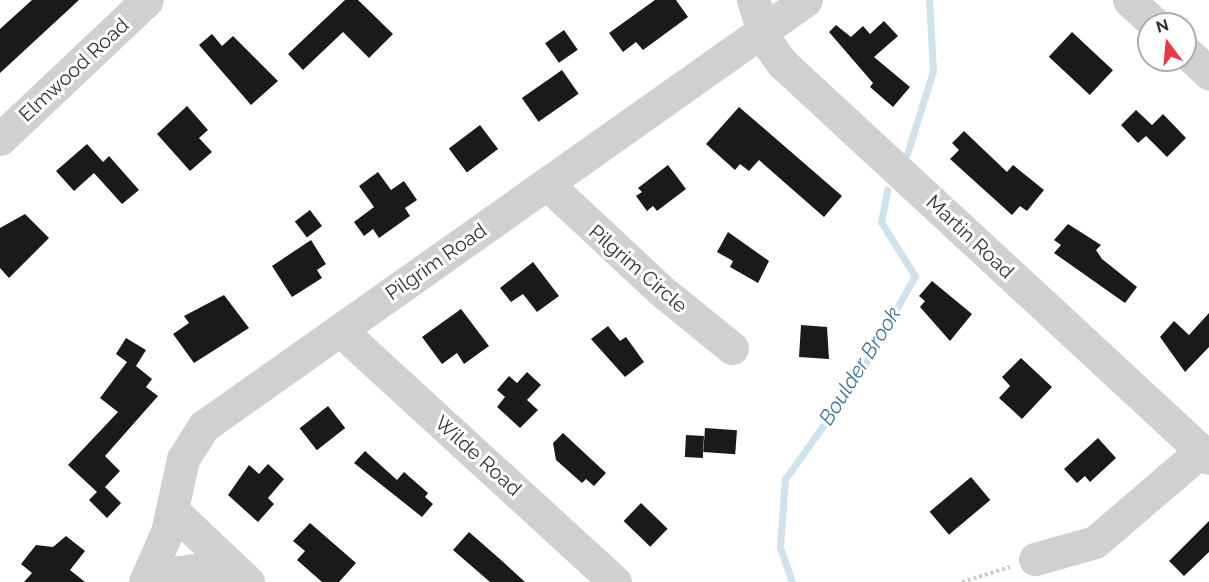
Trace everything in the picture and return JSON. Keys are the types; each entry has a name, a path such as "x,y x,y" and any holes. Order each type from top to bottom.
{"street":[{"name":"Elmwood Road","path":"0,139 147,0"},
{"name":"Martin Road","path":"753,0 762,31 783,64 1205,454"},
{"name":"Pilgrim Road","path":"147,579 172,510 183,459 197,433 806,0"},
{"path":"1129,0 1142,12"},
{"path":"1197,62 1209,73"},
{"name":"Pilgrim Circle","path":"548,184 663,292 732,348"},
{"name":"Wilde Road","path":"340,330 615,582"},
{"path":"1035,559 1095,542 1205,454"},
{"path":"172,510 246,580"},
{"path":"147,579 202,569 246,580"}],"path":[{"path":"962,582 1035,559"}],"building":[{"path":"32,0 79,0 0,73 0,29"},
{"path":"345,0 358,0 393,34 369,58 343,32 303,70 288,54"},
{"path":"655,0 676,0 688,17 643,50 636,42 623,52 609,33"},
{"path":"884,21 898,36 874,57 910,87 893,107 870,87 873,83 829,32 836,25 851,37 863,26 870,34"},
{"path":"564,30 578,50 559,63 545,43"},
{"path":"1072,32 1113,70 1090,95 1049,57"},
{"path":"212,34 222,46 233,36 278,81 251,105 199,45"},
{"path":"562,70 579,94 538,122 522,98"},
{"path":"187,106 208,130 199,138 212,152 190,171 157,134"},
{"path":"739,107 842,196 824,217 759,160 749,171 740,164 735,170 706,144"},
{"path":"1136,110 1152,125 1163,114 1186,138 1167,157 1146,136 1138,143 1121,125"},
{"path":"480,125 498,149 467,172 449,148"},
{"path":"964,131 1007,172 1013,165 1044,190 1027,211 1020,206 1012,215 950,159 959,150 952,143"},
{"path":"87,144 103,162 109,156 139,190 122,204 94,173 74,191 56,171"},
{"path":"668,165 686,189 657,211 653,206 647,211 636,196 642,192 638,188"},
{"path":"378,172 391,190 404,181 417,200 405,208 410,216 379,238 373,229 364,236 354,222 374,207 359,186"},
{"path":"310,210 322,226 307,237 295,221"},
{"path":"25,214 49,238 9,278 0,268 0,228"},
{"path":"1068,224 1101,245 1096,250 1102,259 1137,287 1125,303 1054,253 1061,245 1054,240"},
{"path":"728,232 769,261 758,283 730,267 733,261 717,252"},
{"path":"311,240 326,264 317,270 322,278 292,297 272,266"},
{"path":"533,262 559,296 537,312 523,294 511,302 500,288"},
{"path":"932,281 972,314 950,341 920,307 925,301 919,296"},
{"path":"224,295 249,328 194,363 173,334 189,323 184,316"},
{"path":"461,309 489,346 464,364 457,353 442,364 422,337"},
{"path":"1209,313 1209,347 1185,372 1160,337 1174,321 1189,335"},
{"path":"801,325 827,327 829,359 799,357"},
{"path":"608,326 620,341 626,337 644,362 625,377 591,339"},
{"path":"126,338 146,350 136,366 152,379 146,387 158,396 105,456 120,471 105,487 121,503 107,518 89,500 97,492 68,465 118,412 100,398 127,362 116,354"},
{"path":"1021,358 1052,387 1022,419 999,398 1010,386 1002,377"},
{"path":"527,372 541,385 527,400 538,410 520,428 497,407 505,397 497,390 509,376 517,383"},
{"path":"328,406 345,428 317,450 300,428"},
{"path":"705,428 737,430 735,454 703,452"},
{"path":"563,433 606,473 594,486 586,479 582,483 556,460 553,443"},
{"path":"686,435 704,436 703,458 685,457"},
{"path":"1098,438 1116,458 1090,482 1085,476 1077,483 1064,469"},
{"path":"365,451 397,480 404,472 428,493 425,497 433,504 422,517 354,463"},
{"path":"268,464 284,479 268,498 274,504 258,522 228,495 249,465 259,474"},
{"path":"971,477 990,500 949,535 930,512"},
{"path":"641,503 668,529 650,547 624,521"},
{"path":"1209,521 1209,552 1184,576 1169,561"},
{"path":"310,523 356,563 339,582 322,582 297,560 305,551 293,541"},
{"path":"469,532 525,582 490,582 453,550"},
{"path":"66,536 85,551 70,570 85,582 24,582 32,573 21,564 36,545 53,547"}],"waterway":[{"name":"Boulder Brook","path":"907,154 933,71 929,0"},
{"name":"Boulder Brook","path":"792,582 780,547 785,479 858,377 915,276 881,222 887,190"}]}
